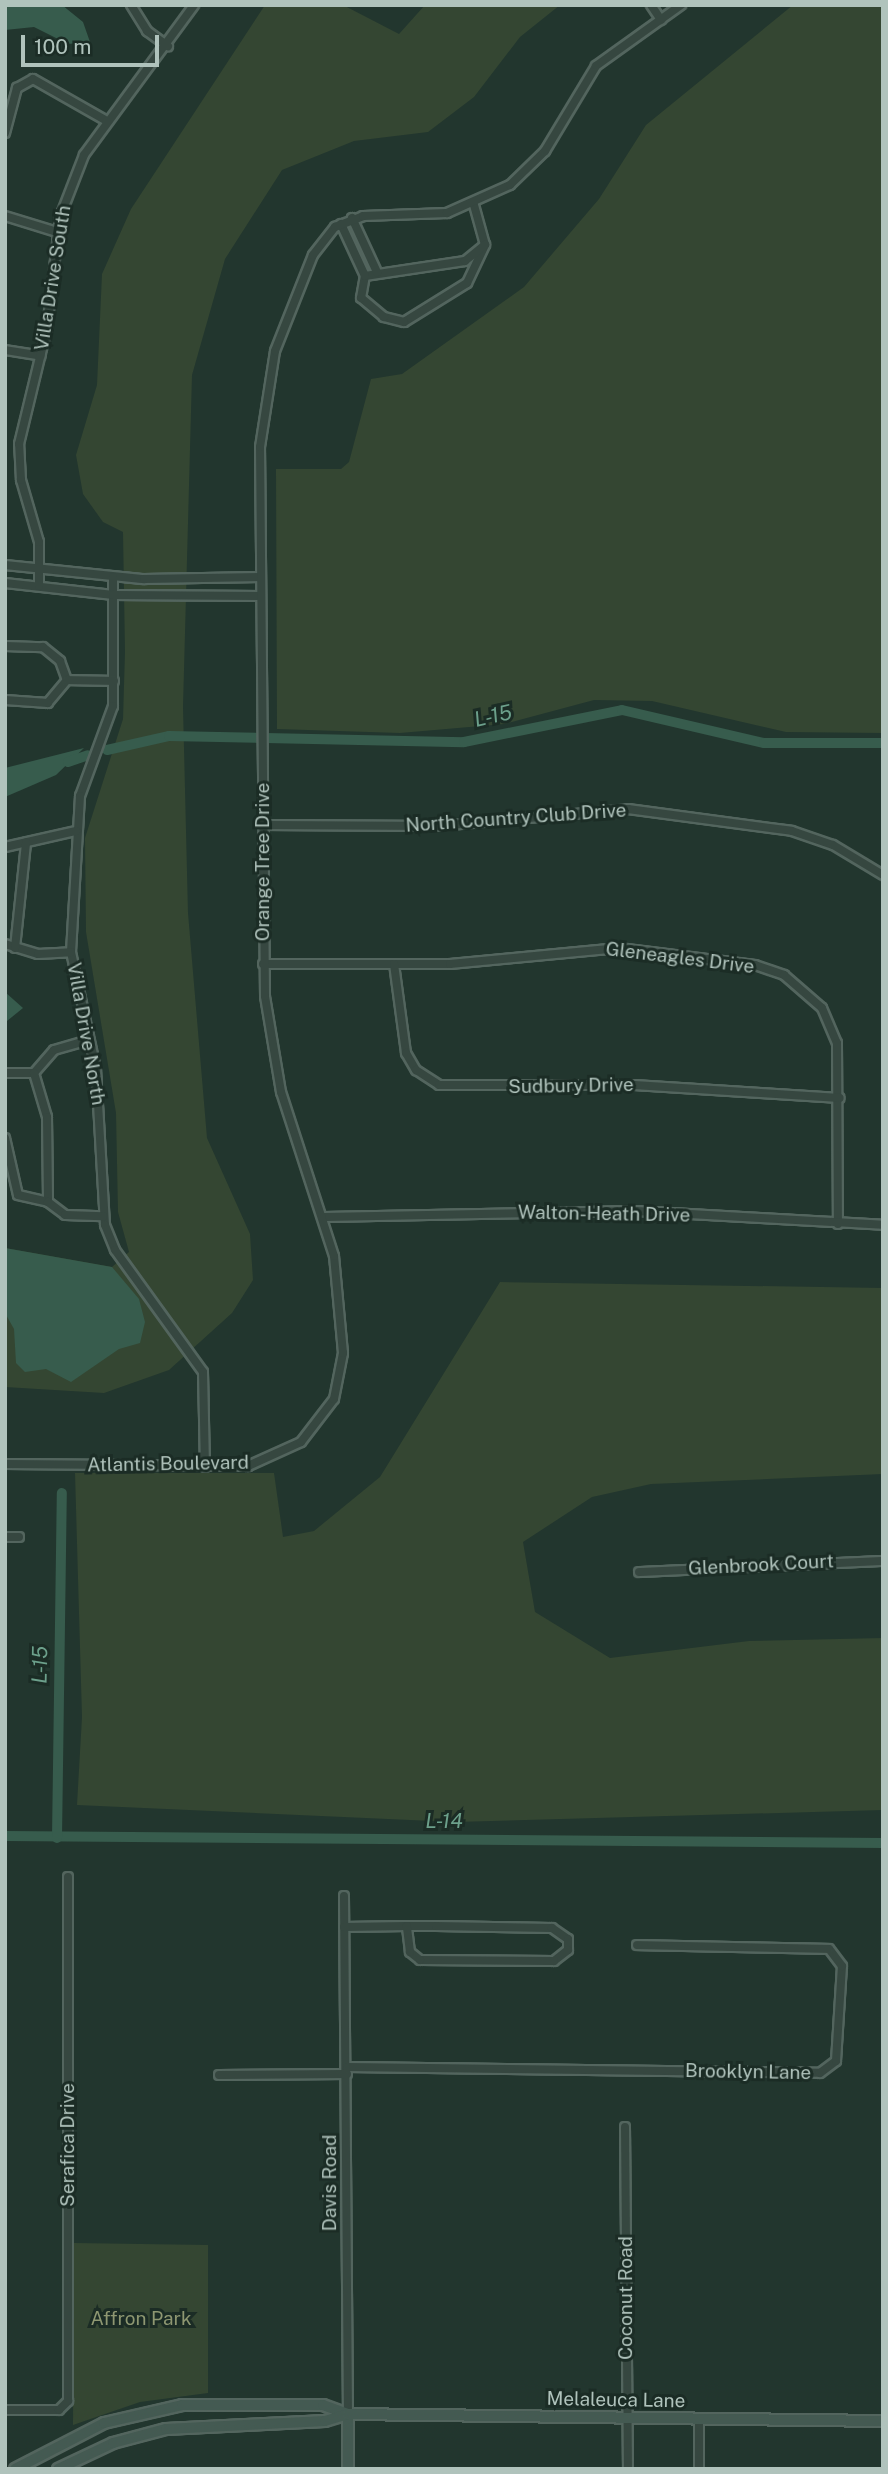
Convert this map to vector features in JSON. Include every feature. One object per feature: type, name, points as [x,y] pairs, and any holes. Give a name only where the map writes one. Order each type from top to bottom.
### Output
[{"type":"street","points":[[131,5],[147,31],[168,46]]},
{"type":"street","name":"Villa Drive South","points":[[38,586],[39,568],[19,444],[41,356],[57,232],[72,177],[107,121],[168,46],[194,5]]},
{"type":"street","points":[[651,5],[661,20]]},
{"type":"street","points":[[377,272],[352,218],[433,215],[474,205],[531,167],[585,77],[681,5]]},
{"type":"street","points":[[5,133],[17,88],[33,79],[107,121]]},
{"type":"street","points":[[341,224],[365,276],[361,298],[384,317],[404,322],[467,283],[485,245],[474,205]]},
{"type":"street","points":[[5,216],[57,232]]},
{"type":"street","name":"Orange Tree Drive","points":[[318,1426],[339,1384],[343,1353],[325,1217],[281,1092],[263,964],[262,417],[275,351],[297,287],[321,243],[341,224],[352,218]]},
{"type":"street","points":[[365,276],[377,272],[465,261],[485,245]]},
{"type":"street","points":[[5,350],[41,356]]},
{"type":"street","points":[[5,565],[113,577],[261,577]]},
{"type":"street","name":"Villa Drive North","points":[[113,577],[114,681],[111,719],[83,781],[76,831],[71,952],[100,1111],[103,1216],[115,1250],[203,1372],[205,1467]]},
{"type":"street","points":[[5,583],[113,596],[261,596]]},
{"type":"street","points":[[5,646],[43,646],[60,661],[66,680],[63,693],[48,704],[5,701]]},
{"type":"street","points":[[66,680],[114,681]]},
{"type":"street","name":"North Country Club Drive","points":[[262,825],[439,826],[628,809],[792,831],[848,852],[883,875]]},
{"type":"street","points":[[5,847],[76,831]]},
{"type":"street","points":[[15,948],[26,843]]},
{"type":"street","points":[[5,944],[15,948],[71,952]]},
{"type":"street","name":"Gleneagles Drive","points":[[263,964],[394,964],[619,948],[770,969],[802,988],[829,1021],[840,1058],[838,1224]]},
{"type":"street","name":"Sudbury Drive","points":[[394,964],[406,1053],[421,1075],[439,1085],[647,1085],[840,1098]]},
{"type":"street","points":[[5,1073],[34,1073],[54,1050],[89,1040]]},
{"type":"street","points":[[34,1073],[47,1117],[48,1202]]},
{"type":"street","points":[[5,1138],[18,1195],[48,1202],[65,1215],[103,1216]]},
{"type":"street","name":"Walton-Heath Drive","points":[[325,1217],[636,1211],[883,1225]]},
{"type":"street","name":"Atlantis Boulevard","points":[[5,1464],[205,1467],[264,1462],[318,1426]]},
{"type":"street","points":[[5,1537],[19,1537]]},
{"type":"street","name":"Glenbrook Court","points":[[639,1572],[883,1561]]},
{"type":"street","name":"Serafica Drive","points":[[5,2410],[59,2410],[68,2401],[68,1877]]},
{"type":"street","name":"Davis Road","points":[[344,1896],[348,2469]]},
{"type":"street","points":[[344,1927],[407,1926],[552,1927],[568,1939],[568,1950],[554,1961],[420,1960],[410,1952],[407,1926]]},
{"type":"street","name":"Brooklyn Lane","points":[[347,2071],[820,2073],[836,2061],[842,1966],[829,1949],[637,1945]]},
{"type":"street","points":[[219,2075],[347,2071]]},
{"type":"street","name":"Coconut Road","points":[[625,2127],[628,2469]]},
{"type":"street","name":"Melaleuca Lane","points":[[15,2469],[61,2441],[117,2419],[182,2405],[323,2405],[348,2414]]},
{"type":"street","name":"Melaleuca Lane","points":[[63,2466],[166,2430],[325,2421],[348,2414],[883,2421]]},
{"type":"street","points":[[699,2419],[699,2469]]},
{"type":"green space","points":[[265,5],[343,5],[399,34],[425,5],[560,5],[520,37],[474,97],[428,132],[354,141],[282,170],[225,259],[192,375],[183,707],[188,913],[207,1138],[250,1234],[253,1280],[232,1313],[169,1370],[104,1393],[5,1387],[5,1248],[112,1267],[129,1252],[118,1212],[116,1113],[86,932],[85,838],[123,719],[125,652],[123,532],[103,522],[83,494],[76,455],[97,385],[102,274],[131,209]]},
{"type":"green space","points":[[793,5],[883,5],[883,733],[786,732],[652,701],[594,700],[504,724],[400,733],[277,729],[276,469],[341,469],[349,462],[371,379],[402,374],[524,287],[599,199],[646,125]]},
{"type":"green space","points":[[500,1282],[883,1288],[883,1474],[651,1484],[592,1497],[523,1542],[535,1612],[610,1658],[749,1641],[883,1638],[883,1810],[455,1822],[77,1805],[82,1717],[75,1473],[274,1473],[283,1537],[314,1531],[380,1477]]},
{"type":"green space","name":"Affron Park","points":[[74,2243],[208,2245],[208,2393],[140,2402],[73,2425]]},
{"type":"shaded area","points":[[5,5],[62,5],[83,22],[90,42],[68,44],[34,27],[5,30]]},
{"type":"shaded area","points":[[84,748],[56,775],[5,797],[5,768]]},
{"type":"shaded area","points":[[5,992],[23,1008],[7,1021],[5,1021]]},
{"type":"shaded area","points":[[5,1248],[112,1267],[139,1299],[145,1322],[140,1343],[119,1349],[71,1382],[46,1369],[25,1372],[16,1363],[14,1329],[5,1313]]},
{"type":"waterway","name":"L-15","points":[[107,750],[169,736],[464,742],[622,710],[764,743],[883,743]]},
{"type":"waterway","name":"L-15","points":[[68,762],[88,755]]},
{"type":"waterway","name":"L-15","points":[[57,1838],[62,1493]]},
{"type":"waterway","name":"L-14","points":[[5,1836],[883,1843]]}]
